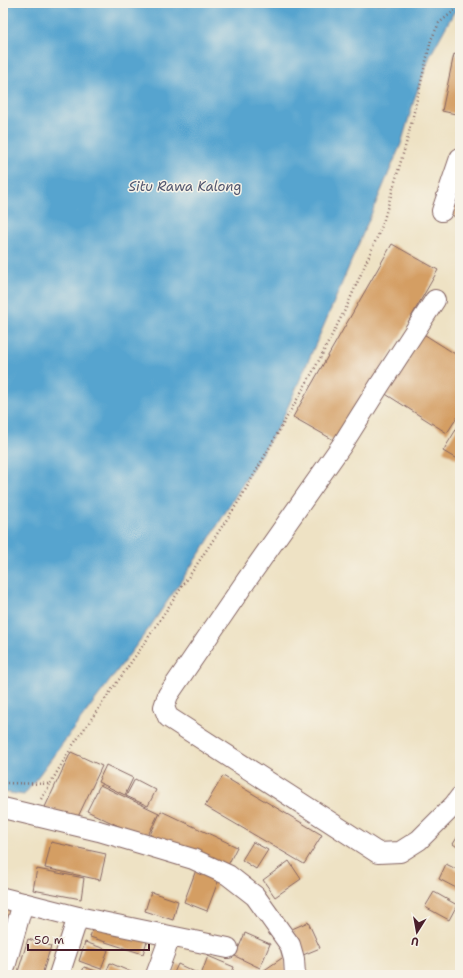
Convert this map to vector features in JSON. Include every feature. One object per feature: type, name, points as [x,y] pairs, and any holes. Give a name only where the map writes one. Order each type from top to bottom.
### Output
[{"type":"street","points":[[442,211],[460,158]]},
{"type":"street","points":[[435,300],[342,445],[168,695],[164,707],[168,717],[378,853],[400,852],[419,840],[460,797]]},
{"type":"street","points":[[3,808],[84,827],[154,847],[193,859],[228,875],[256,896],[290,945],[294,959],[295,975]]},
{"type":"street","points":[[3,898],[78,917],[228,948]]},
{"type":"street","points":[[3,974],[23,902]]},
{"type":"street","points":[[59,975],[78,917]]},
{"type":"street","points":[[156,975],[170,937]]},
{"type":"path","points":[[3,783],[50,784],[73,745],[146,642],[239,501],[315,368],[347,306],[382,226],[408,137],[431,40],[439,23],[460,6]]},
{"type":"water","name":"Situ Rawa Kalong","points":[[3,3],[460,3],[460,9],[454,12],[430,56],[415,97],[401,144],[282,420],[206,544],[150,627],[24,795],[3,792]]},
{"type":"building","points":[[454,54],[460,56],[460,115],[442,111]]},
{"type":"building","points":[[460,179],[460,220],[447,212]]},
{"type":"building","points":[[392,244],[438,270],[339,443],[293,417]]},
{"type":"building","points":[[422,333],[460,357],[460,413],[447,433],[384,393]]},
{"type":"building","points":[[460,423],[460,461],[443,451]]},
{"type":"building","points":[[71,752],[102,766],[76,821],[45,807]]},
{"type":"building","points":[[106,765],[133,778],[125,795],[98,782]]},
{"type":"building","points":[[223,776],[322,835],[304,864],[205,806]]},
{"type":"building","points":[[135,779],[156,790],[148,806],[126,796]]},
{"type":"building","points":[[100,785],[159,813],[146,839],[87,811]]},
{"type":"building","points":[[161,811],[237,847],[225,871],[150,835]]},
{"type":"building","points":[[460,833],[460,849],[453,844]]},
{"type":"building","points":[[51,842],[106,854],[100,880],[45,868]]},
{"type":"building","points":[[253,842],[268,850],[256,869],[242,860]]},
{"type":"building","points":[[289,861],[301,879],[275,897],[263,880]]},
{"type":"building","points":[[446,864],[460,871],[460,890],[439,879]]},
{"type":"building","points":[[37,869],[84,878],[81,899],[33,890]]},
{"type":"building","points":[[196,870],[219,879],[207,911],[184,902]]},
{"type":"building","points":[[151,892],[178,901],[173,920],[145,911]]},
{"type":"building","points":[[434,892],[457,905],[449,920],[425,907]]},
{"type":"building","points":[[3,904],[12,906],[8,922],[3,920]]},
{"type":"building","points":[[95,921],[148,938],[143,954],[90,937]]},
{"type":"building","points":[[308,922],[320,948],[303,955],[292,929]]},
{"type":"building","points":[[245,933],[270,944],[260,968],[235,956]]},
{"type":"building","points":[[28,939],[51,946],[42,975],[17,975]]},
{"type":"building","points":[[85,942],[108,950],[101,969],[79,961]]},
{"type":"building","points":[[208,956],[234,967],[231,975],[201,975]]},
{"type":"building","points":[[285,956],[286,975],[261,975],[260,973]]},
{"type":"building","points":[[110,963],[138,975],[105,975]]},
{"type":"building","points":[[178,964],[201,975],[173,975]]},
{"type":"building","points":[[84,967],[102,973],[101,975],[81,975]]}]
